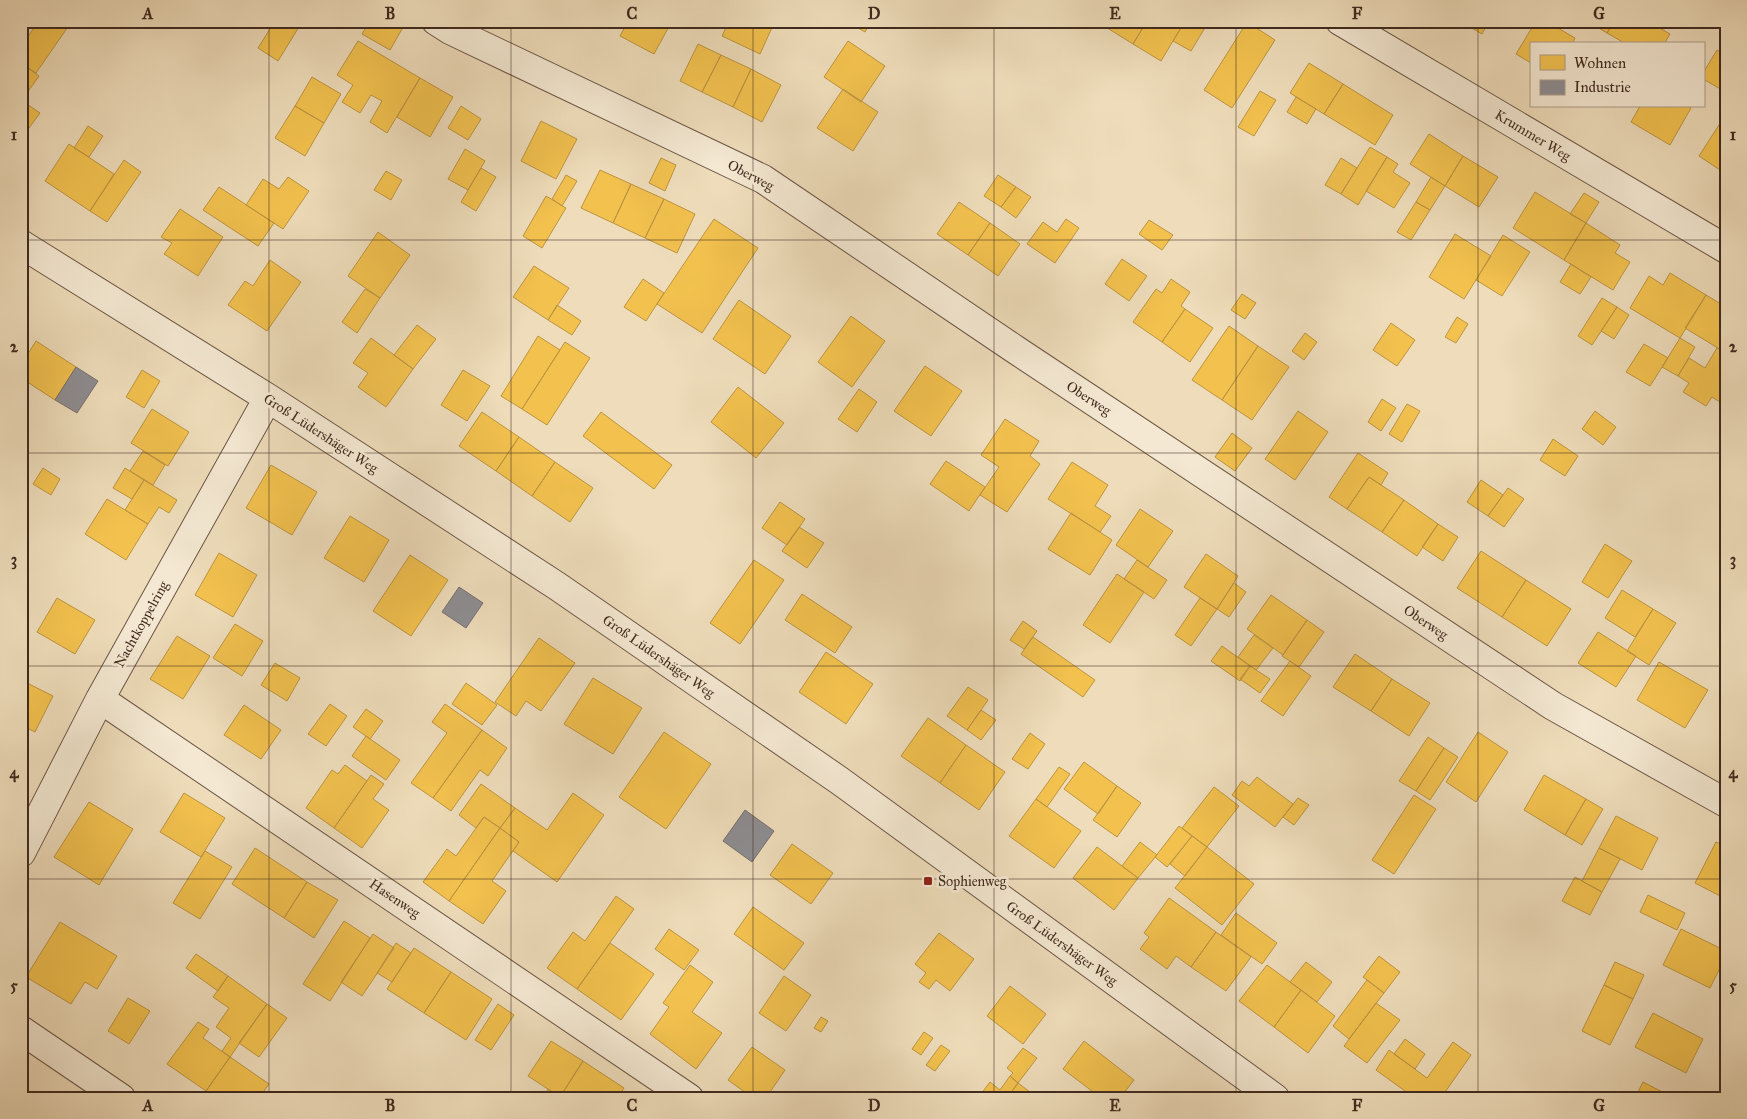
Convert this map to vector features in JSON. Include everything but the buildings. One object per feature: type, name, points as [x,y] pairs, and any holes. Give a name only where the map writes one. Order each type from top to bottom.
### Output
[{"type":"street","name":"Oberweg","points":[[436,21],[450,30],[763,179],[1008,345],[1553,706],[1726,803]]},
{"type":"street","name":"Krummer Weg","points":[[1340,21],[1726,249]]},
{"type":"street","name":"Groß Lüdershäger Weg","points":[[21,244],[268,398],[557,586],[824,770],[1275,1098]]},
{"type":"street","name":"Nachtkoppelring","points":[[21,853],[100,698],[268,398]]},
{"type":"street","name":"Hasenweg","points":[[100,698],[689,1098]]},
{"type":"street","points":[[21,1030],[121,1098]]},
{"type":"place","name":"Sophienweg","points":[[928,881]]}]
